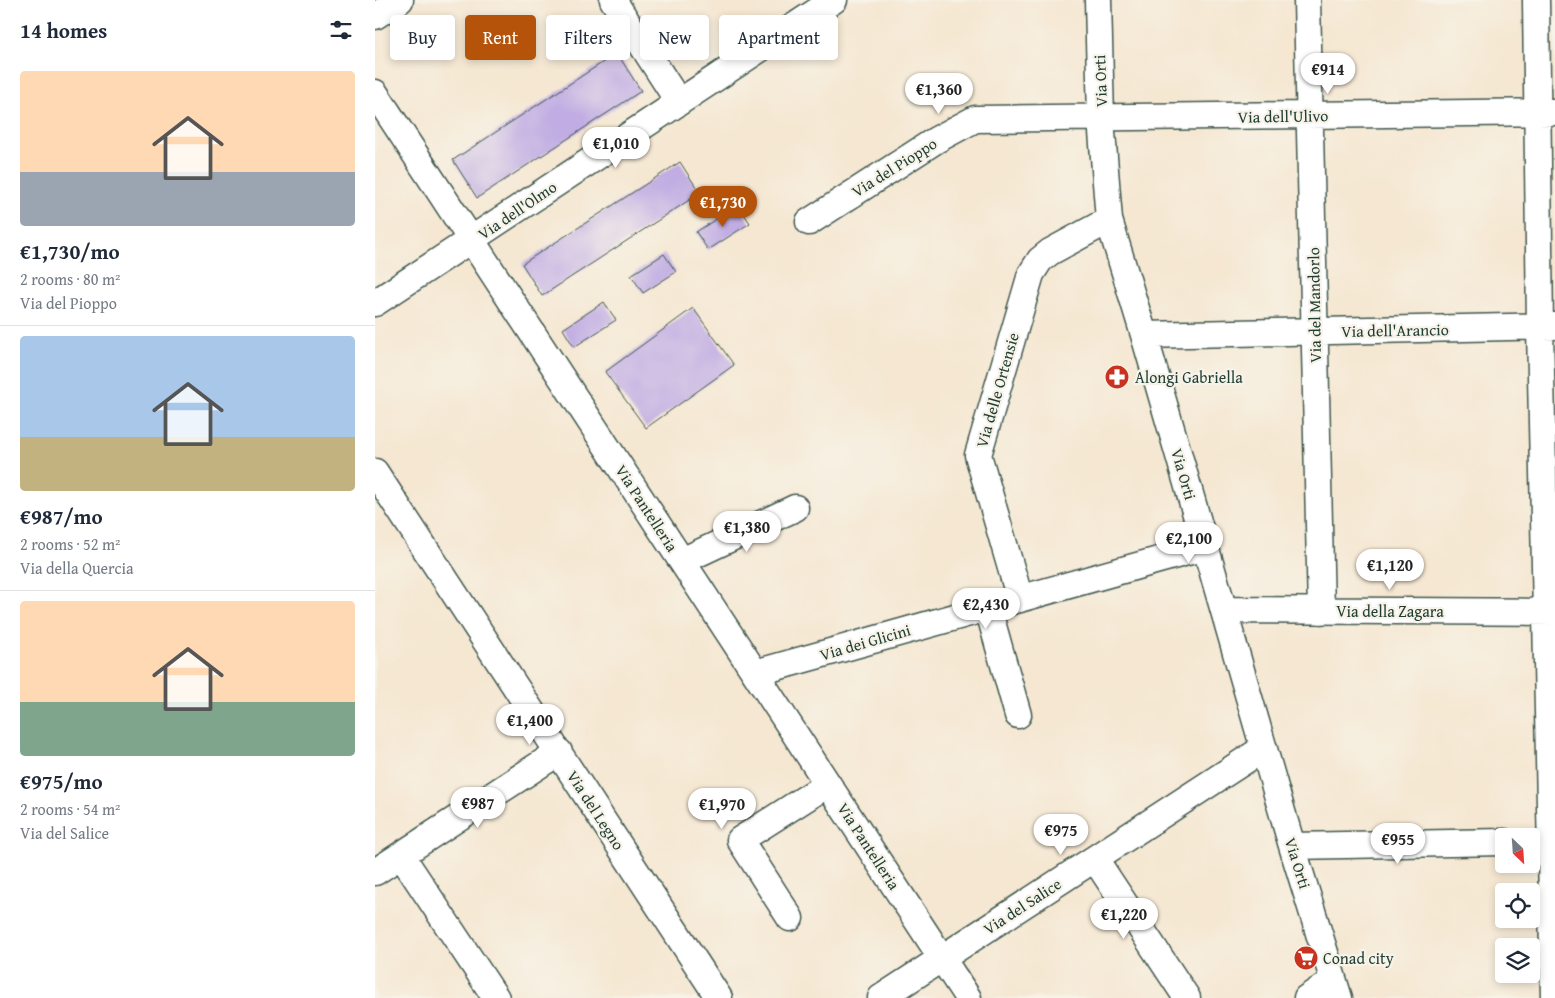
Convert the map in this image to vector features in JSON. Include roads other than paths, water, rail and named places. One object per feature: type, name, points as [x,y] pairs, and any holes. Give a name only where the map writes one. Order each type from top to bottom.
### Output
[{"type":"street","points":[[375,16],[400,0]]},
{"type":"street","points":[[613,0],[679,101]]},
{"type":"street","name":"Via dell'Olmo","points":[[375,303],[472,241],[679,101],[834,0]]},
{"type":"street","name":"Via Orti","points":[[1098,0],[1101,119],[1109,220],[1225,610],[1292,846],[1336,989]]},
{"type":"street","name":"Via del Mandorlo","points":[[1307,0],[1321,611]]},
{"type":"street","points":[[1536,0],[1546,112],[1551,612],[1546,841],[1554,998]]},
{"type":"street","name":"Via Pantelleria","points":[[375,93],[968,998]]},
{"type":"street","name":"Via dell'Ulivo","points":[[1101,119],[1546,112]]},
{"type":"street","name":"Via del Pioppo","points":[[809,222],[936,140],[975,119],[1101,119]]},
{"type":"street","name":"Via delle Ortensie","points":[[1020,599],[978,454],[1031,274],[1040,260],[1051,252],[1109,220]]},
{"type":"street","name":"Via dell'Arancio","points":[[1144,335],[1548,327]]},
{"type":"street","name":"Via del Legno","points":[[375,472],[719,998]]},
{"type":"street","points":[[682,561],[795,508]]},
{"type":"street","name":"Via dei Glicini","points":[[755,673],[1205,547]]},
{"type":"street","points":[[988,608],[1018,715]]},
{"type":"street","name":"Via della Zagara","points":[[1225,610],[1551,612]]},
{"type":"street","name":"Via del Salice","points":[[881,998],[1264,748]]},
{"type":"street","points":[[375,872],[559,752]]},
{"type":"street","points":[[790,918],[740,840],[828,784]]},
{"type":"street","points":[[1292,846],[1495,842]]},
{"type":"street","points":[[401,855],[496,998]]},
{"type":"street","points":[[1095,859],[1187,998]]},
{"type":"street","points":[[1307,998],[1336,989]]},
{"type":"place","name":"Alongi Gabriella","points":[[1117,377]]},
{"type":"place","name":"Conad city","points":[[1306,958]]}]
